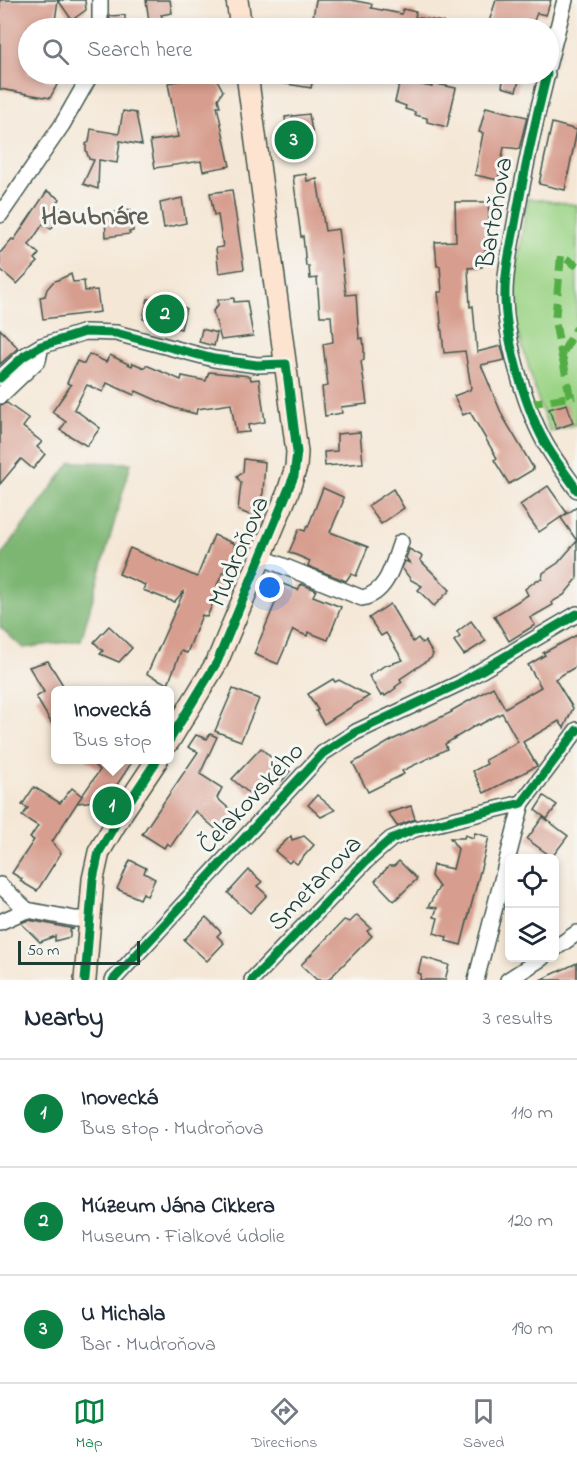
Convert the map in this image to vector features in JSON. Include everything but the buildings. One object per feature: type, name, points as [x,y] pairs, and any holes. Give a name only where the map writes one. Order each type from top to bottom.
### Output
[{"type":"street","points":[[100,0],[100,18]]},
{"type":"street","points":[[237,0],[240,18]]},
{"type":"street","points":[[559,25],[565,0]]},
{"type":"street","points":[[0,215],[62,125],[85,84]]},
{"type":"street","name":"Mudroňova","points":[[174,733],[217,663],[296,467],[297,452],[248,84]]},
{"type":"street","name":"Bartoňova","points":[[545,84],[520,194],[505,280],[505,298],[508,326],[520,380],[533,417],[544,442],[577,490]]},
{"type":"street","points":[[0,378],[24,356],[40,346],[86,332],[116,333],[214,360],[257,365],[286,364]]},
{"type":"street","points":[[0,396],[38,360],[40,346]]},
{"type":"street","points":[[261,557],[362,598],[372,595],[384,584],[401,542]]},
{"type":"street","name":"Čelakovského","points":[[113,980],[323,753],[356,732],[460,683],[577,614]]},
{"type":"street","points":[[476,980],[522,803],[577,730]]},
{"type":"street","points":[[85,980],[93,879],[99,852],[154,764]]},
{"type":"street","name":"Smetanova","points":[[252,980],[366,861],[391,839],[424,826],[522,803]]},
{"type":"street","points":[[0,885],[27,910],[75,919],[91,919]]},
{"type":"street","points":[[0,922],[27,910]]},
{"type":"street","points":[[559,946],[577,933]]},
{"type":"street","points":[[508,980],[535,962]]},
{"type":"green space","points":[[528,198],[577,205],[577,424],[550,432],[539,403],[514,317],[516,268]]},
{"type":"green space","points":[[71,462],[131,463],[81,640],[23,648],[0,627],[0,557]]},
{"type":"marked path","points":[[563,362],[555,321],[561,255],[577,266]]},
{"type":"marked path","points":[[570,397],[562,354],[577,328]]},
{"type":"marked path","points":[[528,404],[575,396]]},
{"type":"cycle path","points":[[545,84],[508,260],[505,284],[506,309],[512,348],[529,408],[555,460],[577,490]]},
{"type":"cycle path","points":[[0,378],[24,356],[41,346],[85,332],[116,333],[214,359],[257,365],[286,364],[297,452],[294,476],[217,662],[174,733]]},
{"type":"cycle path","points":[[113,980],[323,753],[356,732],[460,683],[577,614]]},
{"type":"cycle path","points":[[252,980],[366,861],[391,839],[415,829],[522,803],[577,730]]},
{"type":"cycle path","points":[[85,980],[93,879],[99,852],[154,764]]},
{"type":"place","name":"U Michala","points":[[294,140]]},
{"type":"place","name":"Múzeum Jána Cikkera","points":[[165,314]]},
{"type":"place","name":"Inovecká","points":[[112,806]]},
{"type":"district","name":"Haubnáre","points":[[95,217]]}]
